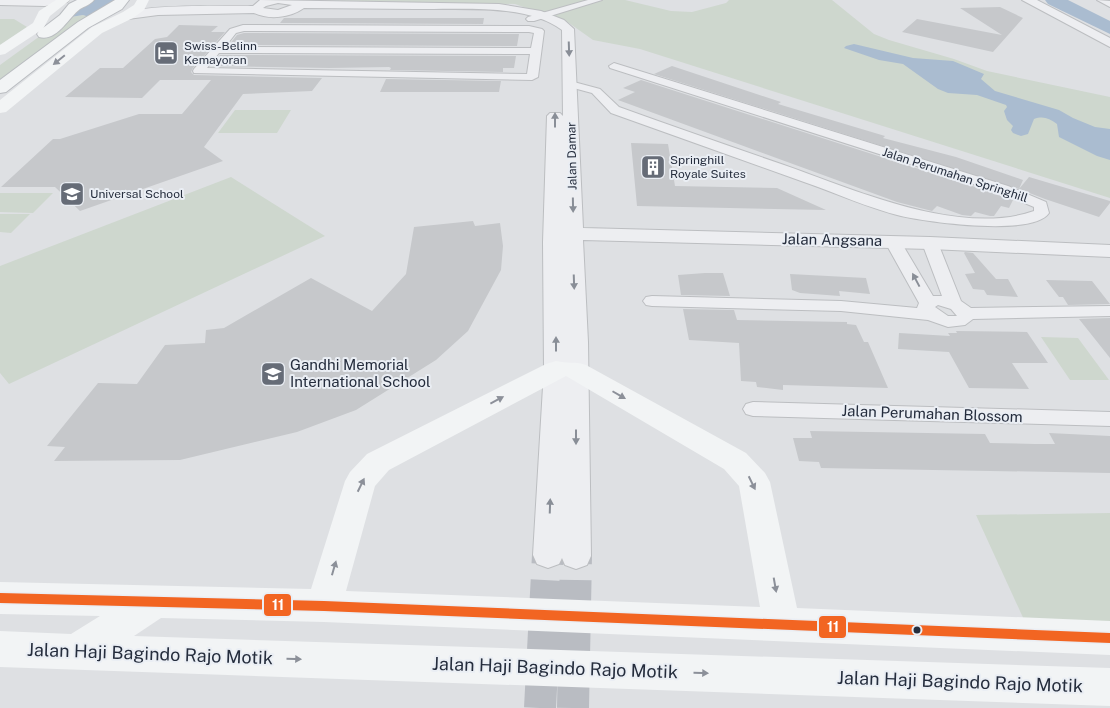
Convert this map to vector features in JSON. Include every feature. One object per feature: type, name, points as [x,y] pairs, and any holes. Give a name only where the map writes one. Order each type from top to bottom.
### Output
[{"type":"main road","points":[[0,51],[38,26],[44,14],[64,0]]},
{"type":"main road","points":[[0,65],[65,18],[74,7],[87,0]]},
{"type":"main road","points":[[0,88],[92,18],[117,6],[122,0]]},
{"type":"main road","points":[[0,108],[97,30],[128,14],[143,1]]},
{"type":"main road","points":[[65,18],[83,15],[91,16],[92,18]]},
{"type":"main road","points":[[17,95],[21,71]]},
{"type":"main road","points":[[324,606],[360,481],[378,462],[566,370],[735,460],[754,482],[782,625]]},
{"type":"main road","points":[[0,598],[324,606],[1110,638]]},
{"type":"main road","points":[[74,652],[156,602]]},
{"type":"main road","name":"Jalan Haji Bagindo Rajo Motik","points":[[0,649],[1110,687]]},
{"type":"street","points":[[0,2],[64,0]]},
{"type":"street","points":[[536,51],[198,71],[233,31],[278,0],[294,3],[496,11],[531,19],[553,29],[554,32]]},
{"type":"street","points":[[531,19],[598,0]]},
{"type":"street","points":[[1028,0],[1110,43]]},
{"type":"street","points":[[1101,0],[1110,4]]},
{"type":"street","points":[[143,1],[161,8]]},
{"type":"street","points":[[128,14],[161,8],[261,10],[283,13],[294,3]]},
{"type":"street","name":"Jalan Damar","points":[[294,3],[499,7],[530,11],[560,23],[568,30],[563,87],[566,370],[576,556]]},
{"type":"street","points":[[0,11],[44,14]]},
{"type":"street","points":[[216,50],[532,77],[539,31],[535,29],[388,28],[245,23]]},
{"type":"street","points":[[371,62],[388,28]]},
{"type":"street","name":"Jalan Perumahan Springhill","points":[[563,87],[596,91],[615,110],[903,212],[944,220],[983,221],[1033,218],[1042,213],[1041,205],[1004,189],[614,66]]},
{"type":"street","name":"Jalan Angsana","points":[[564,233],[930,243],[1110,251]]},
{"type":"street","points":[[893,242],[929,309],[938,319],[958,322],[964,319],[930,243]]},
{"type":"street","points":[[652,301],[929,309]]},
{"type":"street","points":[[959,308],[1110,311]]},
{"type":"street","name":"Jalan Damar","points":[[548,555],[566,370]]},
{"type":"street","name":"Jalan Perumahan Blossom","points":[[753,409],[1110,419]]},
{"type":"shaded area","points":[[316,0],[625,0],[671,11],[692,12],[726,3],[729,0],[832,0],[874,34],[889,40],[987,71],[1110,97],[1110,198],[640,49],[593,40],[569,23],[515,4]]},
{"type":"shaded area","points":[[83,15],[92,18],[0,87],[0,65],[65,18]]},
{"type":"shaded area","points":[[0,19],[14,19],[27,27],[0,45]]},
{"type":"shaded area","points":[[235,110],[291,110],[277,133],[218,133]]},
{"type":"shaded area","points":[[231,177],[325,236],[9,384],[0,373],[0,266]]},
{"type":"shaded area","points":[[0,193],[53,193],[33,213],[0,212]]},
{"type":"shaded area","points":[[0,214],[30,214],[11,233],[0,232]]},
{"type":"shaded area","points":[[1041,337],[1078,338],[1109,380],[1070,380]]},
{"type":"shaded area","points":[[1110,513],[1110,638],[1031,635],[976,515]]},
{"type":"water","points":[[87,0],[122,0],[92,18],[83,15],[65,18]]},
{"type":"water","points":[[854,44],[913,58],[953,61],[984,74],[981,79],[995,91],[1059,110],[1095,127],[1110,129],[1110,160],[1097,156],[1059,137],[1057,124],[1046,118],[1034,119],[1028,134],[1021,136],[1013,133],[1011,130],[1013,126],[1007,120],[1004,111],[1007,107],[1006,105],[977,95],[948,93],[938,89],[903,64],[879,60],[844,48]]},
{"type":"building","points":[[1000,7],[1023,18],[993,52],[902,32],[917,19],[1002,35],[960,8]]},
{"type":"building","points":[[284,18],[484,18],[483,24],[280,23]]},
{"type":"building","points":[[179,25],[218,26],[211,32],[225,32],[193,68],[191,72],[194,75],[322,78],[312,91],[243,94],[204,147],[223,161],[80,211],[55,187],[1,187],[53,139],[60,139],[139,114],[182,114],[211,80],[160,80],[142,98],[65,97],[100,68],[123,68],[155,39],[167,37]]},
{"type":"building","points":[[244,33],[519,34],[517,46],[229,45],[237,35]]},
{"type":"building","points":[[220,55],[516,56],[514,68],[503,68],[503,72],[390,70],[391,68],[389,67],[211,66]]},
{"type":"building","points":[[672,66],[781,102],[778,104],[885,136],[883,138],[956,157],[1023,180],[1019,189],[654,74]]},
{"type":"building","points":[[386,79],[501,81],[499,92],[380,92]]},
{"type":"building","points":[[641,80],[1013,200],[1009,208],[1001,206],[994,216],[975,212],[971,216],[962,215],[937,206],[932,211],[897,202],[618,100],[635,92],[623,88]]},
{"type":"building","name":"Springhill Royale Suites","points":[[631,143],[668,144],[675,186],[777,188],[826,210],[637,206]]},
{"type":"building","points":[[1029,177],[1110,201],[1110,203],[1099,217],[1019,189]]},
{"type":"building","points":[[473,221],[475,226],[500,223],[503,246],[501,270],[468,331],[436,360],[356,410],[297,432],[180,460],[54,461],[65,447],[47,446],[98,383],[137,384],[165,345],[205,343],[206,330],[224,328],[311,278],[372,311],[406,274],[414,227]]},
{"type":"building","points":[[965,252],[973,253],[996,279],[1008,279],[1018,297],[987,295],[984,290],[973,289],[965,274],[975,273]]},
{"type":"building","points":[[723,273],[730,296],[681,295],[678,275]]},
{"type":"building","points":[[790,274],[866,278],[870,294],[839,291],[840,296],[800,293],[792,290]]},
{"type":"building","points":[[1046,280],[1092,281],[1110,304],[1068,305],[1063,297],[1059,297]]},
{"type":"building","points":[[683,309],[734,310],[737,320],[847,322],[847,324],[856,325],[864,342],[868,342],[888,388],[783,385],[783,390],[757,387],[756,382],[741,381],[739,343],[689,340]]},
{"type":"building","points":[[1110,318],[1110,358],[1079,319]]},
{"type":"building","points":[[956,331],[1027,332],[1048,363],[1012,363],[1029,389],[969,388],[949,352],[898,349],[899,333],[950,336],[948,333],[957,333]]},
{"type":"building","points":[[810,431],[985,434],[990,443],[1035,444],[1055,444],[1049,433],[1110,436],[1110,473],[821,468],[819,462],[799,461],[793,438],[812,438]]},
{"type":"waterway","points":[[1054,0],[1110,28]]},
{"type":"tunnel","points":[[540,708],[548,555]]},
{"type":"tunnel","points":[[573,708],[576,556]]},
{"type":"transit line","name":"11","points":[[0,598],[324,606],[1110,638]]},
{"type":"place","name":"Swiss-Belinn Kemayoran","points":[[166,53]]},
{"type":"place","name":"Springhill Royale Suites","points":[[653,167]]},
{"type":"place","name":"Universal School","points":[[72,194]]},
{"type":"place","name":"Gandhi Memorial International School","points":[[273,374]]}]
